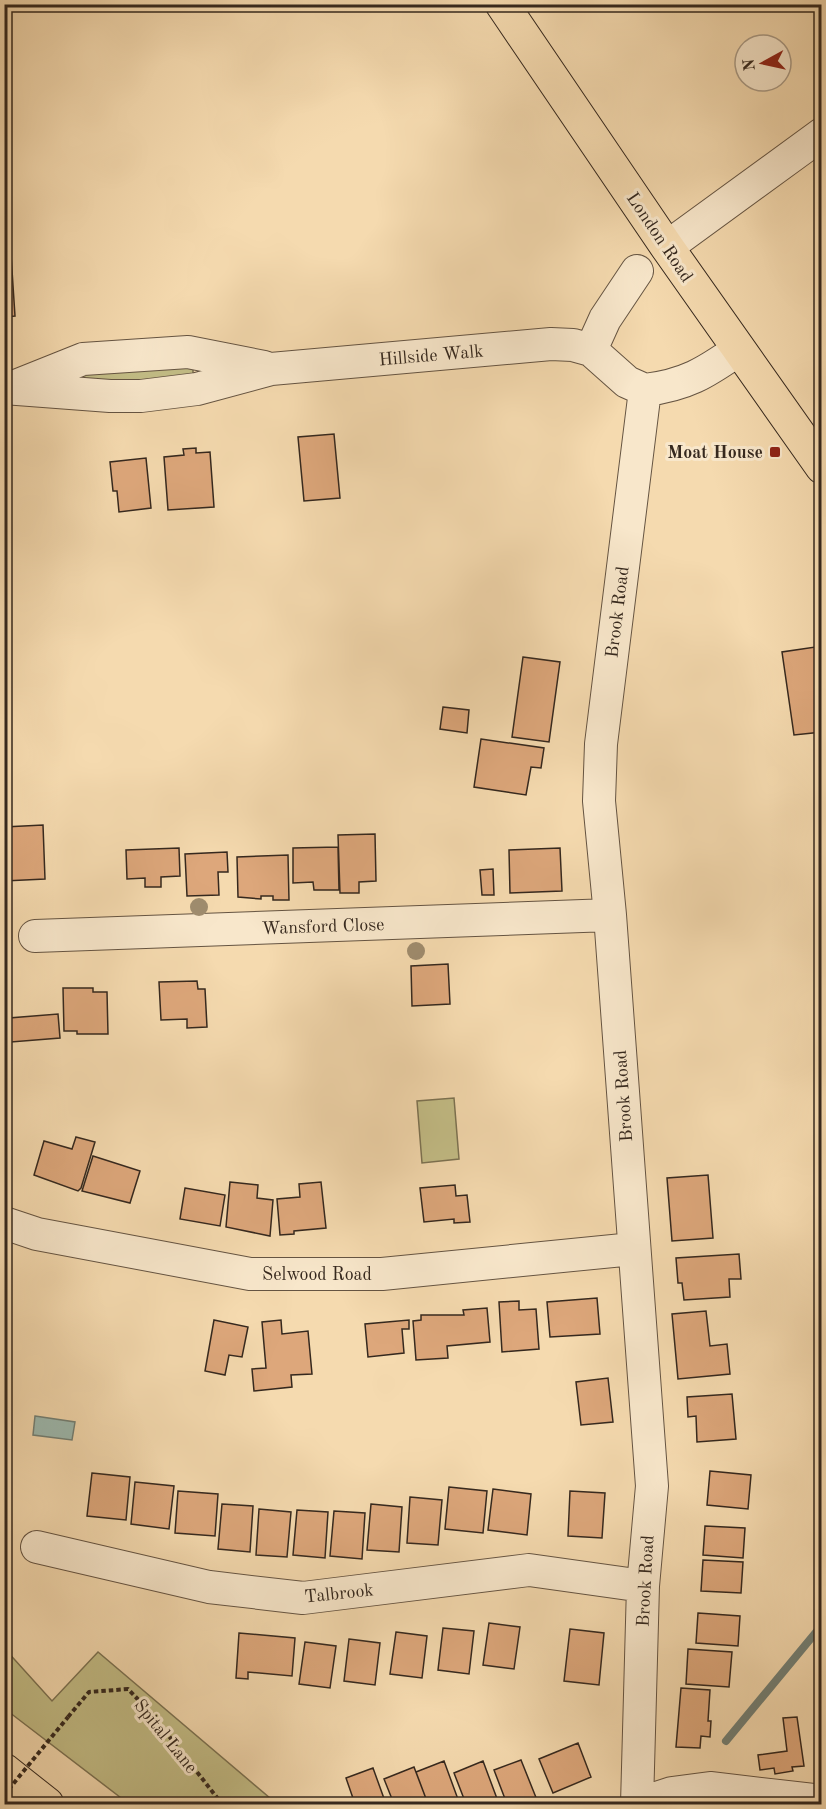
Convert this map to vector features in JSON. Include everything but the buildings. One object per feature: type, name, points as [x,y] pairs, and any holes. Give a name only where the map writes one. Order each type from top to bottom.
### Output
[{"type":"main road","name":"London Road","points":[[502,4],[667,248],[822,467]]},
{"type":"main road","points":[[4,1770],[47,1804]]},
{"type":"street","points":[[667,248],[822,134]]},
{"type":"street","points":[[637,271],[605,319],[591,350],[627,382],[645,390],[674,386],[708,370],[738,350]]},
{"type":"street","name":"Hillside Walk","points":[[9,387],[83,359],[188,352],[271,369],[551,344],[573,345],[591,350]]},
{"type":"street","name":"Brook Road","points":[[638,1804],[644,1586],[652,1485],[610,915],[599,801],[601,744],[645,390]]},
{"type":"street","name":"Wansford Close","points":[[35,936],[610,915]]},
{"type":"street","name":"Selwood Road","points":[[4,1223],[37,1234],[250,1274],[382,1274],[633,1249]]},
{"type":"street","name":"Talbrook","points":[[37,1547],[209,1587],[303,1599],[529,1570],[644,1586]]},
{"type":"street","points":[[638,1804],[672,1793],[710,1788],[822,1801]]},
{"type":"path","name":"Spital Lane","points":[[4,1796],[89,1692],[128,1689],[151,1713],[222,1804]]},
{"type":"shaded area","points":[[193,366],[193,376],[51,387],[85,367]]},
{"type":"shaded area","points":[[454,1098],[459,1159],[422,1163],[417,1101]]},
{"type":"shaded area","points":[[5,1649],[52,1701],[98,1652],[277,1804],[129,1804],[5,1709]]},
{"type":"water","points":[[35,1416],[75,1422],[72,1440],[33,1435]]},
{"type":"waterway","points":[[726,1741],[822,1625]]},
{"type":"place","name":"Moat House","points":[[775,452]]}]
